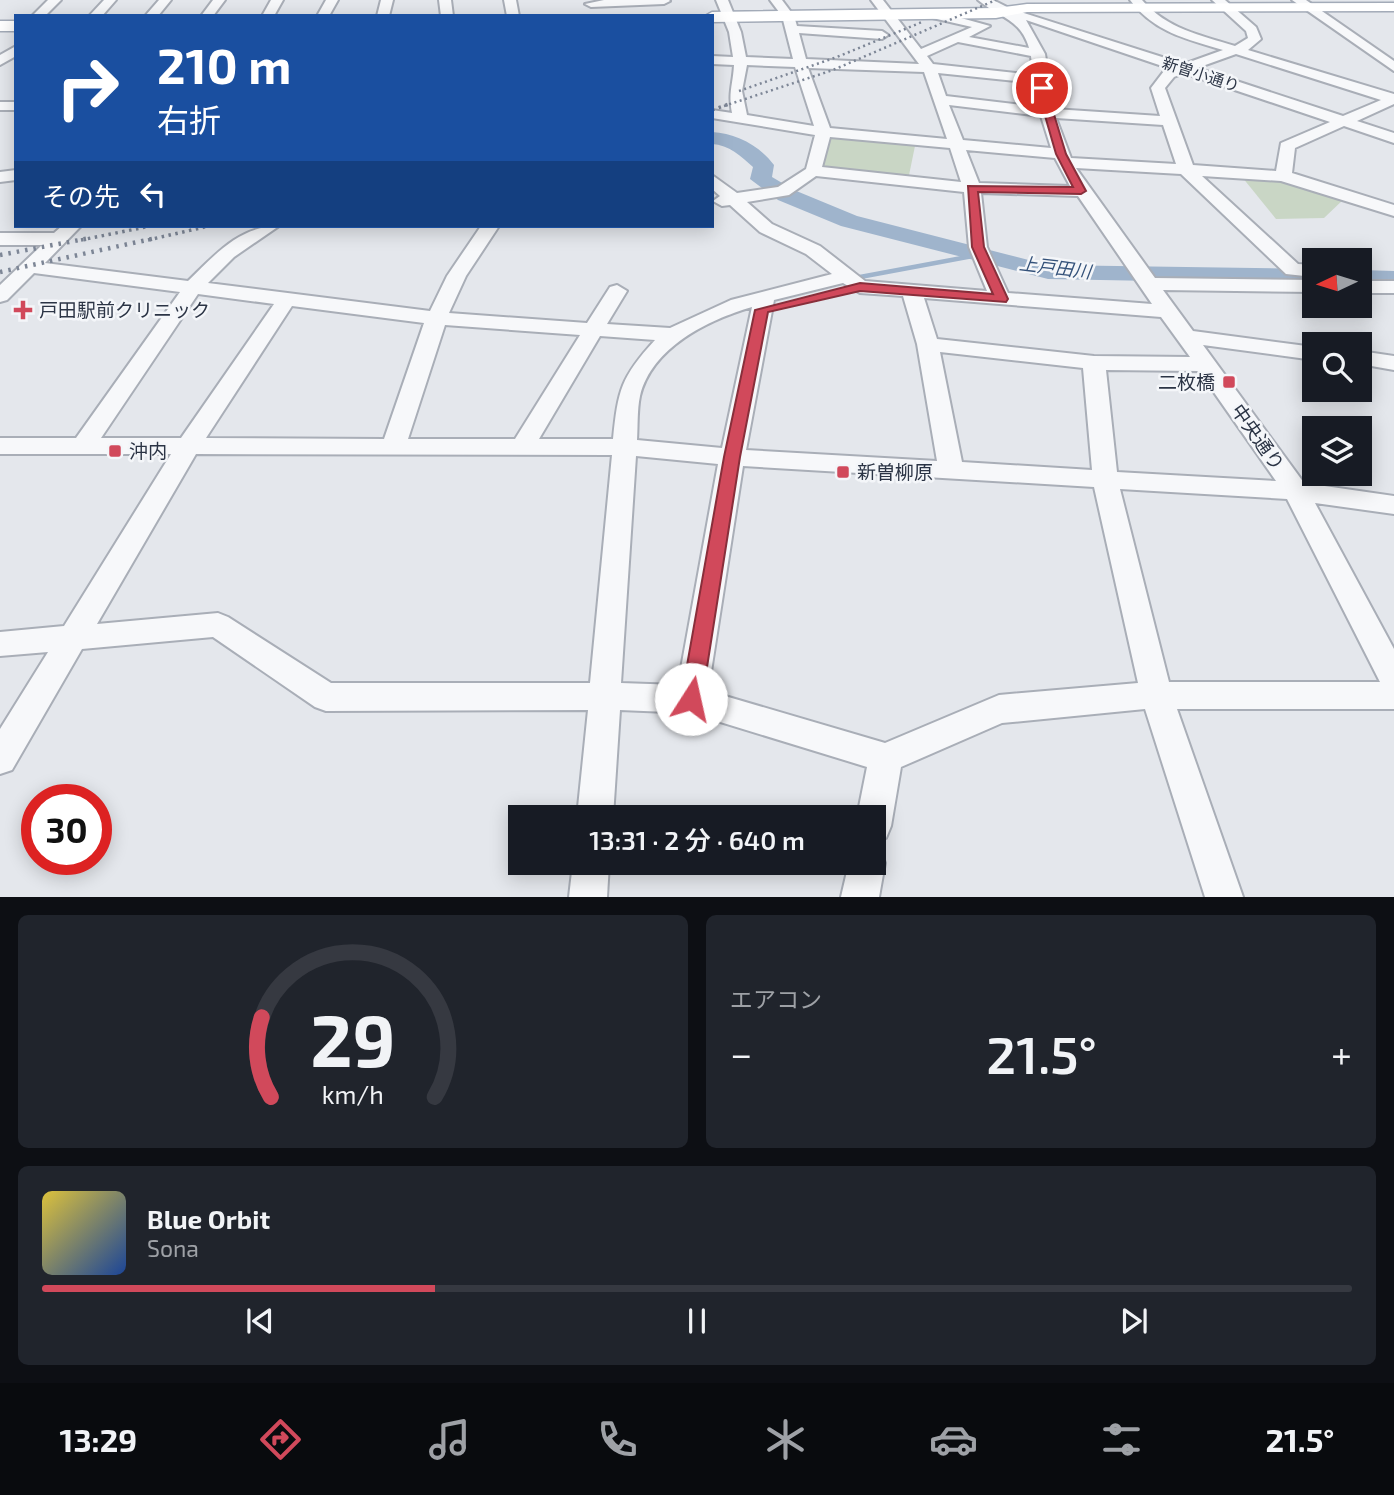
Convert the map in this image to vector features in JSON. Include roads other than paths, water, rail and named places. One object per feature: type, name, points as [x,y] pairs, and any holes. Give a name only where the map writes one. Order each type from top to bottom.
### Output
[{"type":"main road","points":[[714,17],[732,16],[790,22],[881,7],[935,14],[1011,5],[1027,8],[1139,4],[1394,7]]},
{"type":"street","points":[[40,14],[55,0]]},
{"type":"street","points":[[96,14],[110,0]]},
{"type":"street","points":[[153,14],[165,0]]},
{"type":"street","points":[[592,7],[664,0]]},
{"type":"street","points":[[722,0],[732,16],[743,78],[735,91],[741,121]]},
{"type":"street","points":[[776,0],[806,52],[824,132],[813,171]]},
{"type":"street","points":[[918,0],[935,14],[984,26],[959,38],[924,62]]},
{"type":"street","name":"中央通り","points":[[984,0],[1011,5],[1031,33],[1039,54],[1048,114],[1063,158],[1081,191],[1296,491],[1394,680]]},
{"type":"street","points":[[1139,4],[1150,18],[1170,30],[1394,99]]},
{"type":"street","points":[[1222,4],[1252,30],[1255,39],[1236,50],[1170,74],[1162,80],[1158,88],[1186,170],[1293,270],[1302,270]]},
{"type":"street","points":[[1303,4],[1394,67]]},
{"type":"street","name":"新曽小通り","points":[[1011,5],[1185,69],[1394,138]]},
{"type":"street","points":[[881,7],[924,62],[972,188],[972,209],[982,256],[1001,299]]},
{"type":"street","points":[[790,22],[850,33],[882,34]]},
{"type":"street","points":[[806,52],[850,33]]},
{"type":"street","points":[[959,38],[1039,54]]},
{"type":"street","points":[[959,38],[982,66],[981,105]]},
{"type":"street","points":[[0,61],[14,50]]},
{"type":"street","points":[[714,60],[738,61],[806,52],[982,66],[1041,80]]},
{"type":"street","points":[[938,99],[1048,114],[1169,121]]},
{"type":"street","points":[[1283,176],[1287,146],[1394,99]]},
{"type":"street","points":[[714,114],[741,121],[824,132],[1063,158],[1283,176],[1394,211]]},
{"type":"street","points":[[714,201],[777,192],[813,171],[972,188],[1081,191]]},
{"type":"street","points":[[714,182],[766,228],[813,250],[854,282]]},
{"type":"street","points":[[84,445],[194,286],[227,253],[268,228]]},
{"type":"street","points":[[394,445],[434,318],[470,250],[488,228]]},
{"type":"street","points":[[0,239],[66,232]]},
{"type":"street","points":[[0,296],[66,232]]},
{"type":"street","points":[[30,267],[434,318],[673,335]]},
{"type":"street","points":[[1372,271],[1394,272]]},
{"type":"street","points":[[1143,277],[1302,285]]},
{"type":"street","points":[[596,805],[629,395],[648,360],[673,335],[707,316],[854,282],[912,292],[1168,311]]},
{"type":"street","points":[[1372,287],[1394,287]]},
{"type":"street","points":[[524,444],[617,291]]},
{"type":"street","points":[[912,292],[928,345],[950,469]]},
{"type":"street","points":[[0,759],[189,445],[286,299]]},
{"type":"street","points":[[691,699],[732,457],[763,304]]},
{"type":"street","points":[[1186,336],[1302,350]]},
{"type":"street","points":[[928,345],[1094,363],[1207,364]]},
{"type":"street","points":[[1372,360],[1394,363]]},
{"type":"street","points":[[1094,363],[1105,478],[1156,695],[1224,897]]},
{"type":"street","points":[[0,446],[524,444],[624,447],[732,457],[1296,491],[1394,505]]},
{"type":"street","points":[[0,644],[218,625],[326,697],[606,696],[691,699],[886,758],[999,709],[1156,695],[1394,696]]},
{"type":"street","points":[[877,805],[886,758]]},
{"type":"street","points":[[589,897],[590,875]]},
{"type":"street","points":[[860,897],[864,875]]},
{"type":"waterway","name":"上戸田川","points":[[714,136],[723,138]]},
{"type":"waterway","name":"上戸田川","points":[[714,138],[740,146],[764,165],[761,179],[816,209],[884,232],[1048,272],[1302,277]]},
{"type":"waterway","points":[[860,277],[978,255]]},
{"type":"waterway","name":"上戸田川","points":[[1372,278],[1394,279]]},
{"type":"railway","points":[[724,106],[833,70],[996,0]]},
{"type":"railway","points":[[739,91],[837,57],[922,22]]},
{"type":"railway","points":[[714,109],[729,104]]},
{"type":"railway","points":[[81,240],[141,228]]},
{"type":"railway","points":[[148,240],[200,228]]},
{"type":"railway","points":[[0,255],[90,238]]},
{"type":"railway","points":[[0,272],[156,238]]},
{"type":"place","name":"戸田駅前クリニック","points":[[23,310]]},
{"type":"place","name":"二枚橋","points":[[1229,382]]},
{"type":"place","name":"沖内","points":[[115,451]]},
{"type":"place","name":"新曽柳原","points":[[843,472]]}]
